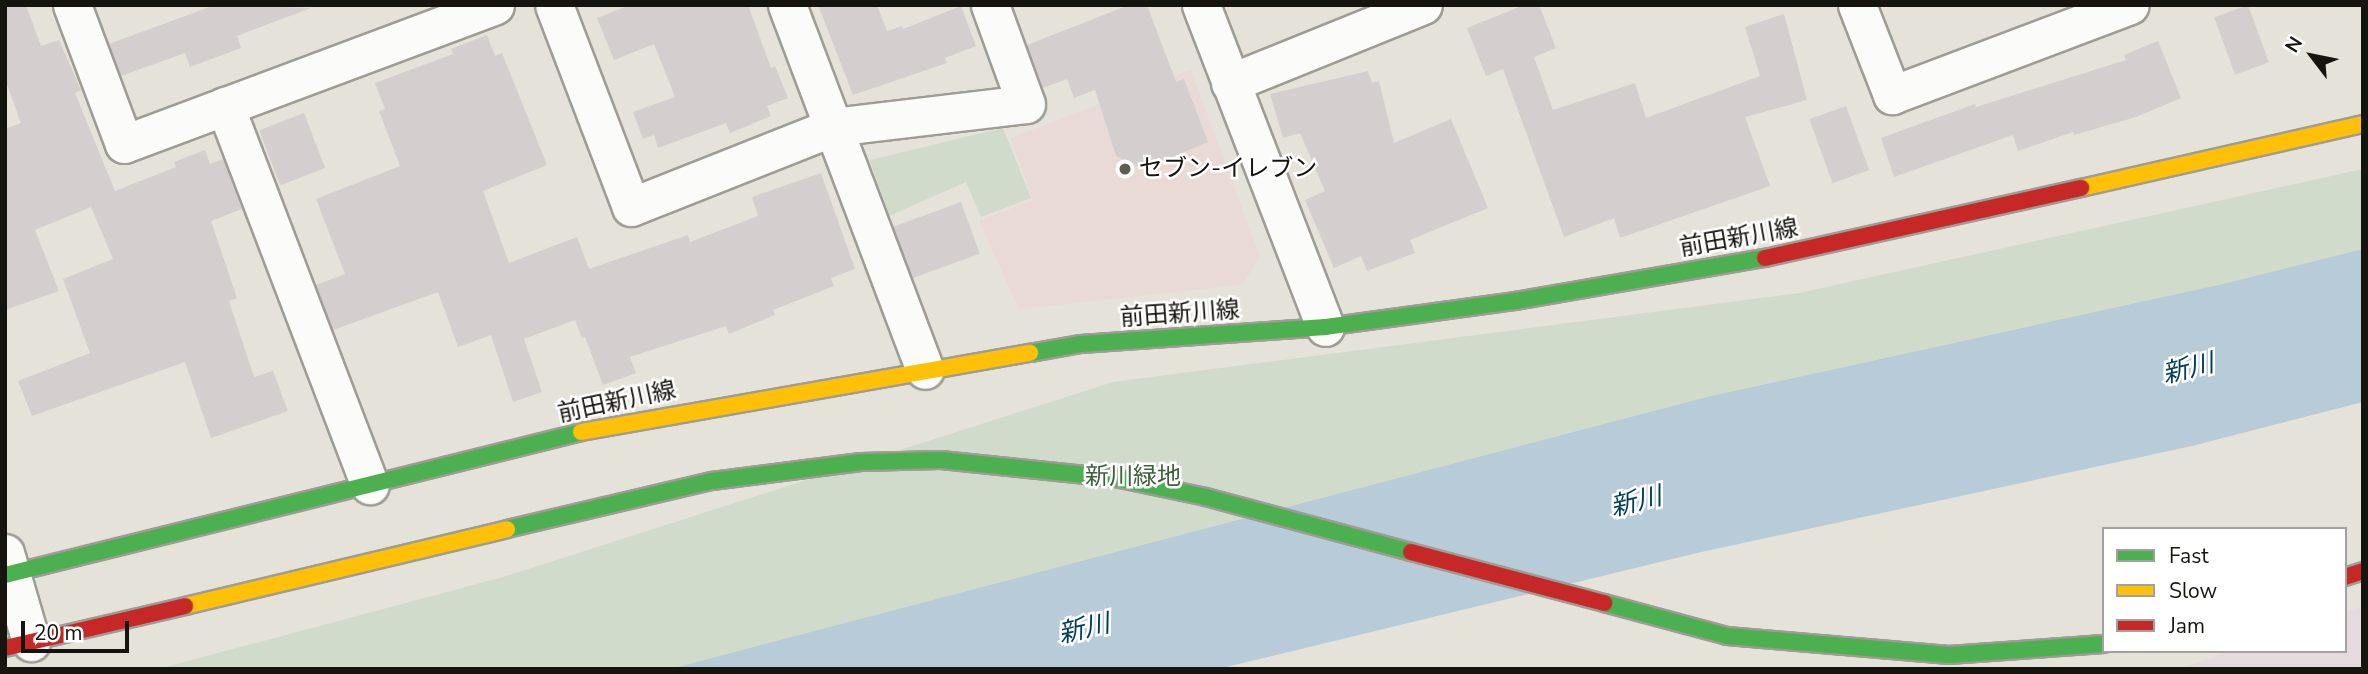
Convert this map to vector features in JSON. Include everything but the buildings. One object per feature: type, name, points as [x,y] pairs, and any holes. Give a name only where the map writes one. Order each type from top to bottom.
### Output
[{"type":"main road","name":"前田新川線","points":[[7,567],[370,485],[614,424],[1080,344],[1325,327],[1515,301],[1788,254],[2363,124]]},
{"type":"main road","points":[[18,645],[712,481],[861,462],[941,460],[1115,478],[1206,496],[1727,636],[1949,655],[2102,644]]},
{"type":"street","points":[[72,5],[124,144],[495,5]]},
{"type":"street","points":[[554,5],[631,207],[833,127],[1026,104],[990,5]]},
{"type":"street","points":[[787,5],[925,370]]},
{"type":"street","points":[[1201,5],[1325,327]]},
{"type":"street","points":[[1230,83],[1423,5]]},
{"type":"street","points":[[1857,5],[1892,95],[2130,5]]},
{"type":"street","points":[[225,106],[370,485]]},
{"type":"street","points":[[7,567],[18,645]]},
{"type":"shaded area","name":"セブン-イレブン","points":[[1191,70],[1260,257],[1242,285],[1019,309],[979,221],[1033,200],[1010,138]]},
{"type":"shaded area","points":[[2363,606],[2363,669],[2180,669],[2225,653],[2347,653],[2347,611]]},
{"type":"green space","points":[[1003,128],[1031,198],[981,217],[966,182],[889,216],[870,160]]},
{"type":"green space","name":"新川緑地","points":[[2363,169],[2363,304],[772,669],[158,669],[503,577],[1113,382],[1799,293]]},
{"type":"water","name":"新川","points":[[2363,249],[2363,402],[2192,446],[1697,553],[1218,669],[670,669],[1707,397],[2223,284]]},
{"type":"traffic: fast","points":[[1030,353],[1081,344],[1325,327],[1515,301],[1765,258]]},
{"type":"traffic: fast","points":[[5,575],[581,432]]},
{"type":"traffic: fast","points":[[507,529],[712,481],[861,462],[941,460],[1115,478],[1206,497],[1411,552]]},
{"type":"traffic: fast","points":[[1604,603],[1727,636],[1949,655],[2102,644]]},
{"type":"traffic: slow","points":[[2081,188],[2363,124]]},
{"type":"traffic: slow","points":[[581,432],[1030,353]]},
{"type":"traffic: slow","points":[[185,606],[507,529]]},
{"type":"traffic: jam","points":[[1765,258],[2081,188]]},
{"type":"traffic: jam","points":[[1411,552],[1604,603]]},
{"type":"traffic: jam","points":[[2347,576],[2363,571]]},
{"type":"traffic: jam","points":[[5,648],[185,606]]},
{"type":"place","name":"セブン-イレブン","points":[[1125,169]]}]
